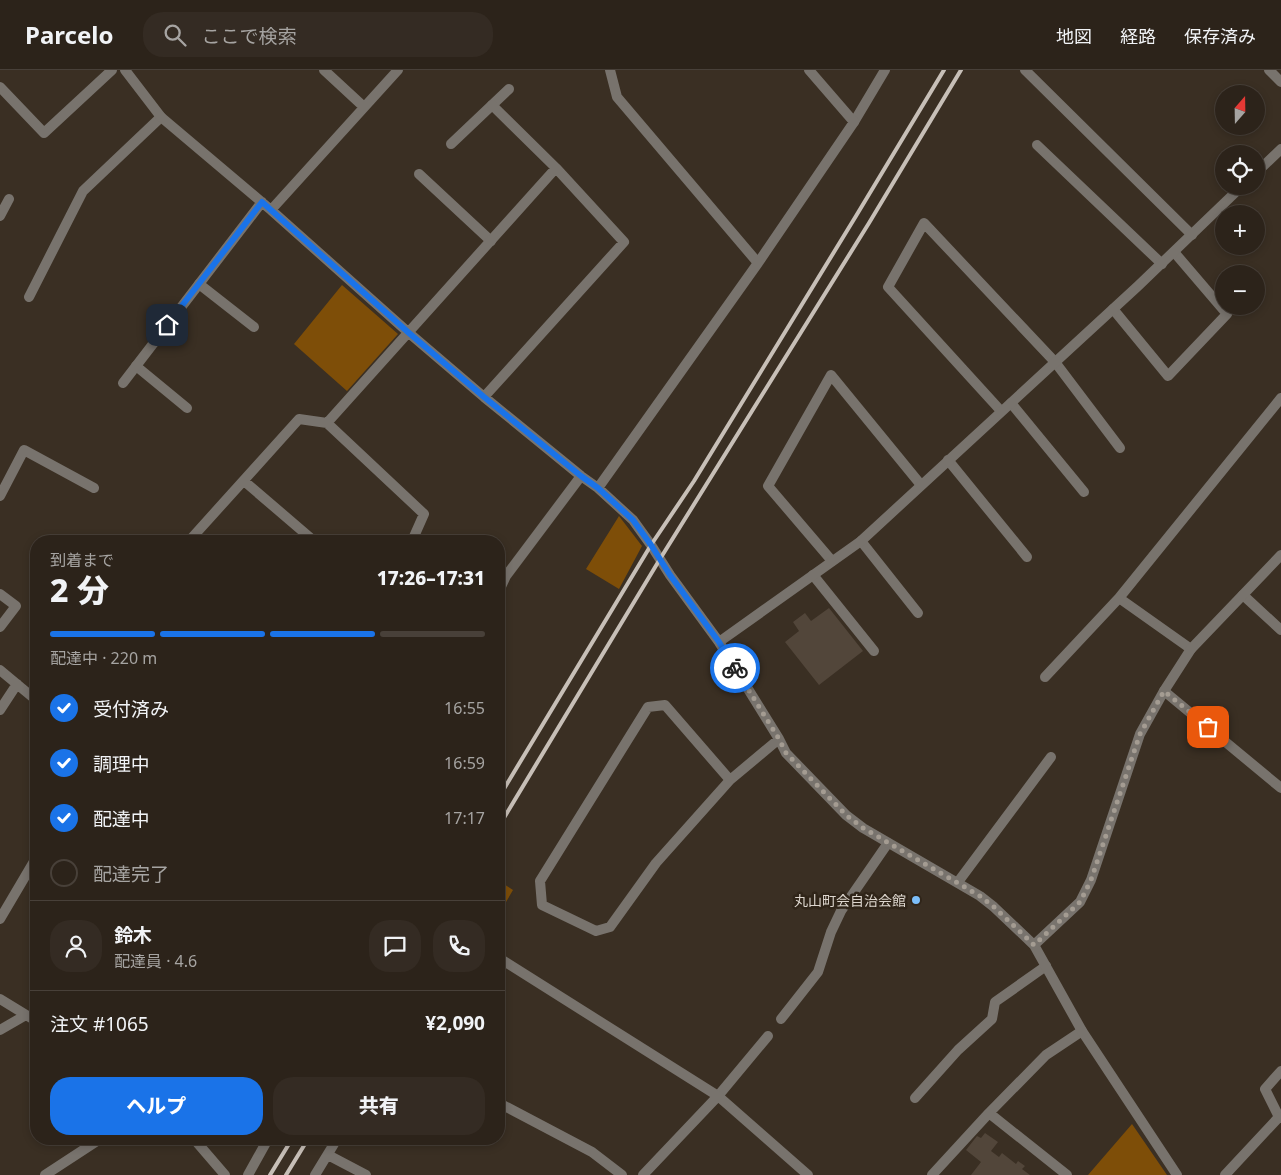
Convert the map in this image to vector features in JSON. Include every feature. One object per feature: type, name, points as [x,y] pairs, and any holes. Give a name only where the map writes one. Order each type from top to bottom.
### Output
[{"type":"street","points":[[0,87],[44,133],[112,70]]},
{"type":"street","points":[[125,70],[161,116],[262,202],[409,333],[484,397],[598,488],[633,520],[719,642],[786,753],[846,815],[863,828],[980,896],[1034,945],[1082,1031],[1177,1175]]},
{"type":"street","points":[[324,70],[364,107]]},
{"type":"street","points":[[271,210],[398,70]]},
{"type":"street","points":[[610,70],[617,97],[758,263]]},
{"type":"street","points":[[809,70],[854,122]]},
{"type":"street","points":[[598,488],[758,263],[854,122],[885,70]]},
{"type":"street","points":[[1026,70],[1192,235]]},
{"type":"street","points":[[1269,70],[1281,82]]},
{"type":"street","points":[[451,144],[509,89]]},
{"type":"street","points":[[484,397],[624,242],[556,168],[492,105]]},
{"type":"street","points":[[29,297],[83,191],[161,116]]},
{"type":"street","points":[[1037,145],[1162,264]]},
{"type":"street","points":[[1265,164],[1281,149]]},
{"type":"street","points":[[327,423],[556,168]]},
{"type":"street","points":[[419,174],[491,241]]},
{"type":"street","points":[[719,642],[861,541],[1162,264],[1233,195]]},
{"type":"street","points":[[0,216],[9,199]]},
{"type":"street","points":[[123,383],[262,202]]},
{"type":"street","points":[[1001,411],[888,287],[924,223],[1055,362],[1120,448]]},
{"type":"street","points":[[1113,309],[1168,376],[1227,314],[1174,252]]},
{"type":"street","points":[[199,284],[254,327]]},
{"type":"street","points":[[136,366],[186,408]]},
{"type":"street","points":[[832,561],[768,486],[831,375],[921,485]]},
{"type":"street","points":[[1045,677],[1119,598],[1281,398]]},
{"type":"street","points":[[1011,403],[1084,492]]},
{"type":"street","points":[[194,535],[299,419],[327,423],[424,514],[415,535]]},
{"type":"street","points":[[0,496],[24,450],[94,488]]},
{"type":"street","points":[[948,460],[1027,557]]},
{"type":"street","points":[[505,578],[581,476]]},
{"type":"street","points":[[244,481],[307,535]]},
{"type":"street","points":[[861,541],[918,613]]},
{"type":"street","points":[[1034,945],[1080,902],[1091,880],[1140,734],[1164,691],[1191,649],[1281,555]]},
{"type":"street","points":[[813,575],[874,651]]},
{"type":"street","points":[[0,594],[16,606],[0,627]]},
{"type":"street","points":[[1243,595],[1281,630]]},
{"type":"street","points":[[1119,598],[1191,649]]},
{"type":"street","points":[[0,670],[30,695]]},
{"type":"street","points":[[0,710],[17,684]]},
{"type":"street","points":[[1164,691],[1281,788]]},
{"type":"street","points":[[730,780],[665,705],[648,707],[540,881],[542,905],[596,931],[610,927],[656,864],[730,780],[779,739]]},
{"type":"street","points":[[958,882],[1051,757]]},
{"type":"street","points":[[781,1019],[818,972],[831,932],[841,911],[888,843]]},
{"type":"street","points":[[0,919],[30,868]]},
{"type":"street","points":[[505,962],[718,1096],[808,1175]]},
{"type":"street","points":[[915,1098],[958,1050],[992,1019],[995,1002],[1046,966]]},
{"type":"street","points":[[0,1000],[30,1017]]},
{"type":"street","points":[[0,1030],[26,1015]]},
{"type":"street","points":[[932,1175],[1046,1055],[1082,1031]]},
{"type":"street","points":[[644,1175],[718,1096],[768,1036]]},
{"type":"street","points":[[1225,1175],[1280,1118],[1265,1089],[1281,1071]]},
{"type":"street","points":[[505,1106],[592,1152],[622,1175]]},
{"type":"street","points":[[989,1113],[1067,1175]]},
{"type":"street","points":[[45,1175],[91,1145]]},
{"type":"street","points":[[199,1145],[225,1175]]},
{"type":"street","points":[[248,1175],[265,1145]]},
{"type":"street","points":[[316,1175],[334,1145]]},
{"type":"street","points":[[328,1155],[366,1175]]},
{"type":"shaded area","points":[[342,285],[398,334],[347,391],[294,344]]},
{"type":"shaded area","points":[[619,516],[642,546],[619,589],[586,569]]},
{"type":"shaded area","points":[[505,885],[513,890],[505,904]]},
{"type":"shaded area","points":[[1132,1124],[1167,1175],[1088,1175]]},
{"type":"building","points":[[829,608],[863,651],[819,685],[785,642],[799,631],[793,622],[805,613],[811,621]]},
{"type":"building","points":[[985,1133],[998,1142],[991,1151],[999,1157],[1002,1153],[1016,1164],[1018,1161],[1025,1166],[1022,1169],[1030,1175],[971,1175],[981,1162],[966,1150],[977,1136],[981,1138]]},
{"type":"railway","points":[[505,787],[651,545],[694,481],[944,70]]},
{"type":"railway","points":[[505,816],[660,559],[869,223],[961,70]]},
{"type":"railway","points":[[270,1175],[288,1145]]},
{"type":"railway","points":[[286,1175],[304,1145]]},
{"type":"way so far","points":[[735,668],[786,753],[846,815],[863,828],[980,896],[1034,945],[1080,902],[1091,880],[1140,734],[1164,691],[1208,727]]},
{"type":"place","name":"丸山町会自治会館","points":[[916,900]]},
{"type":"route","points":[[167,325],[262,202],[409,333],[484,397],[598,488],[633,520],[719,642],[735,668]]}]
